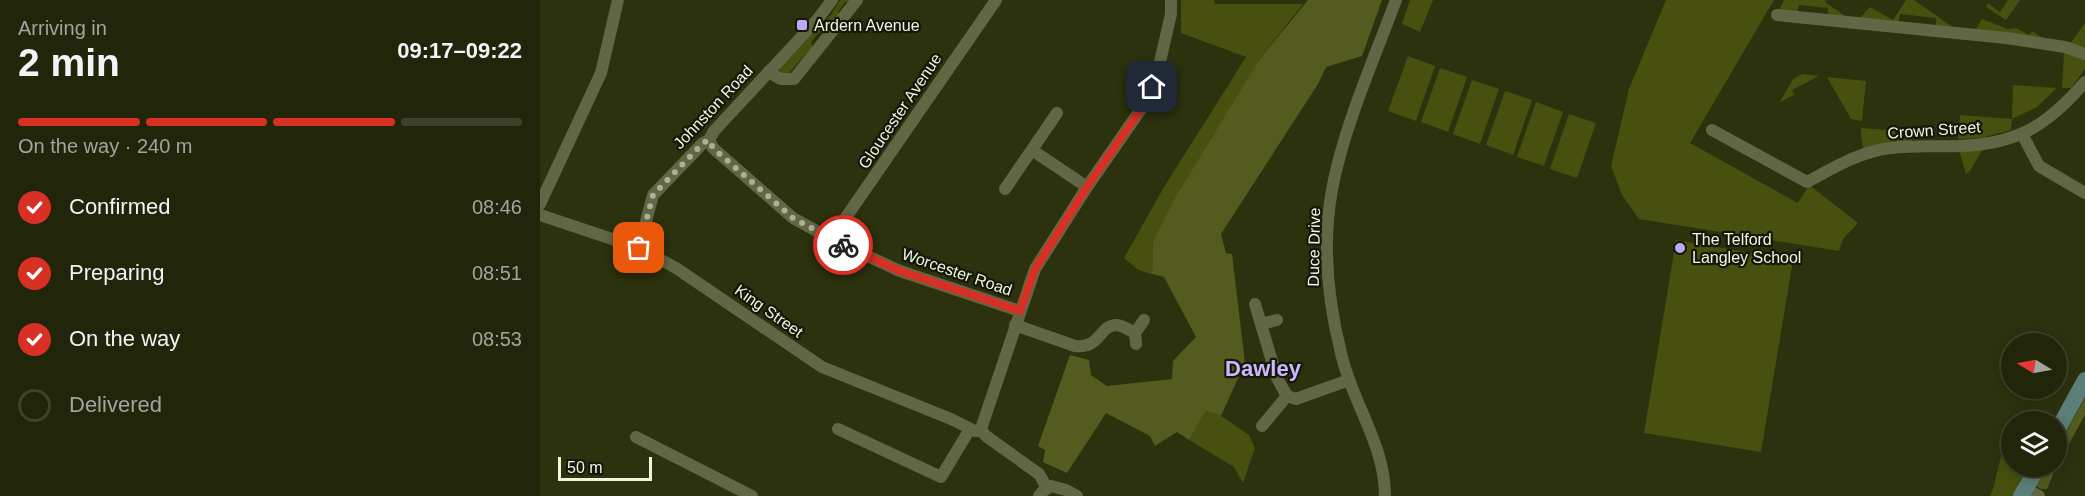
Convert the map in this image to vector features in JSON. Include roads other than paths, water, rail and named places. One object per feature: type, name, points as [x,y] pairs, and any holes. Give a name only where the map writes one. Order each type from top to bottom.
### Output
[{"type":"main road","points":[[2067,413],[2085,380]]},
{"type":"main road","points":[[2029,494],[2035,477]]},
{"type":"street","points":[[540,204],[601,73],[618,0]]},
{"type":"street","name":"Johnston Road","points":[[639,248],[653,195],[703,143],[709,140],[714,131],[817,20],[832,0]]},
{"type":"street","points":[[768,72],[781,79],[794,79],[857,0]]},
{"type":"street","name":"Gloucester Avenue","points":[[831,239],[996,0]]},
{"type":"street","points":[[838,429],[941,477],[976,430],[982,426],[1035,269],[1087,187],[1148,99],[1157,75],[1171,0]]},
{"type":"street","name":"Duce Drive","points":[[1385,496],[1383,469],[1378,447],[1349,380],[1331,306],[1328,253],[1332,190],[1350,126],[1396,0]]},
{"type":"street","points":[[1777,15],[2016,39],[2065,46],[2085,54]]},
{"type":"street","name":"Crown Street","points":[[1712,130],[1807,182],[1845,161],[1889,148],[1986,144],[2022,134],[2049,118],[2065,105],[2085,82]]},
{"type":"street","points":[[1005,189],[1057,113]]},
{"type":"street","points":[[2022,134],[2039,166],[2085,193]]},
{"type":"street","name":"Worcester Road","points":[[709,140],[713,148],[793,218],[831,239],[900,271],[1020,311]]},
{"type":"street","points":[[1032,150],[1087,187]]},
{"type":"street","name":"King Street","points":[[540,215],[639,248],[676,268],[822,368],[976,430],[1039,474],[1043,492]]},
{"type":"street","points":[[1255,304],[1277,378],[1287,396],[1296,399],[1349,380]]},
{"type":"street","points":[[1016,324],[1083,347],[1094,343],[1113,326],[1119,325],[1136,338],[1144,320]]},
{"type":"street","points":[[1261,324],[1278,320]]},
{"type":"street","points":[[1262,426],[1287,396]]},
{"type":"street","points":[[636,437],[752,496]]},
{"type":"street","points":[[1043,492],[1051,486],[1077,496]]},
{"type":"place","name":"Ardern Avenue","points":[[802,25]]},
{"type":"place","name":"The Telford Langley School","points":[[1680,248]]},
{"type":"district","name":"Dawley","points":[[1263,368]]}]
